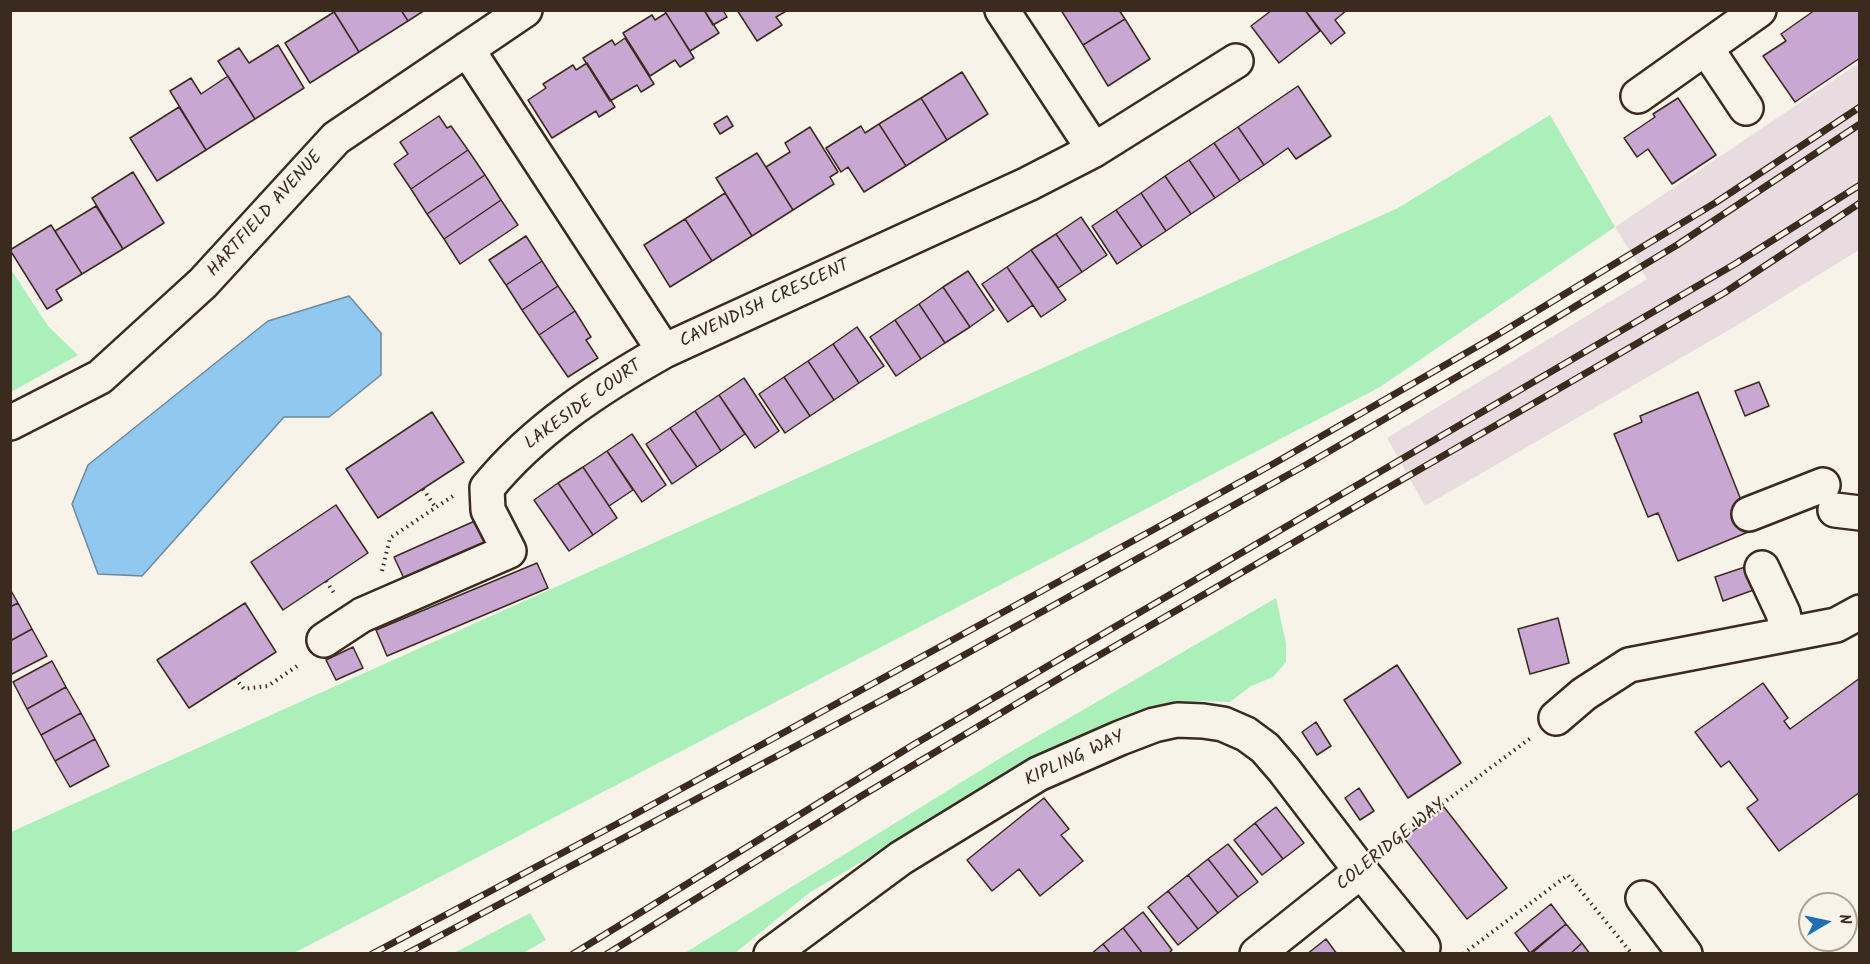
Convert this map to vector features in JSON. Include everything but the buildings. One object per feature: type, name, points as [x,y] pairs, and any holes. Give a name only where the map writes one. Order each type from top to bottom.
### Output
[{"type":"street","name":"HARTFIELD AVENUE","points":[[10,423],[100,377],[203,283],[336,138],[525,10]]},
{"type":"street","points":[[1002,10],[1094,150]]},
{"type":"street","points":[[1638,96],[1759,10]]},
{"type":"street","points":[[1706,48],[1746,108]]},
{"type":"street","name":"CAVENDISH CRESCENT","points":[[467,49],[664,351],[1028,184],[1094,150],[1236,62]]},
{"type":"street","name":"LAKESIDE COURT","points":[[324,640],[362,615],[509,551],[488,510],[488,488],[506,464],[566,414],[621,376],[664,351]]},
{"type":"street","points":[[1749,514],[1839,502]]},
{"type":"street","points":[[1762,568],[1783,613],[1788,634]]},
{"type":"street","points":[[1556,718],[1584,694],[1629,665],[1836,625],[1860,612]]},
{"type":"street","name":"KIPLING WAY","points":[[771,954],[901,858],[1038,774],[1127,735],[1154,725],[1177,720],[1223,724],[1246,735],[1265,748],[1423,947]]},
{"type":"street","name":"COLERIDGE WAY","points":[[1257,954],[1361,871]]},
{"type":"street","points":[[1644,898],[1685,954]]},
{"type":"path","points":[[423,489],[436,507]]},
{"type":"path","name":"COLERIDGE WAY","points":[[1361,871],[1380,850],[1556,718]]},
{"type":"path","points":[[1463,954],[1568,875],[1632,954]]},
{"type":"shaded area","points":[[1859,63],[1859,250],[1736,326],[1425,506],[1387,438],[1647,279],[1615,227]]},
{"type":"green space","points":[[1550,115],[1615,227],[1380,387],[294,953],[11,953],[11,832],[1398,208]]},
{"type":"green space","points":[[10,268],[48,326],[78,355],[11,392]]},
{"type":"green space","points":[[1276,598],[1286,643],[1286,662],[1273,677],[1251,686],[1230,702],[1166,703],[1124,717],[1039,756],[809,893],[735,953],[683,954],[1007,754]]},
{"type":"green space","points":[[530,913],[546,940],[523,953],[454,953]]},
{"type":"water","points":[[349,296],[381,333],[381,375],[329,417],[284,417],[142,576],[98,574],[72,504],[88,465],[268,321]]},
{"type":"railway","points":[[372,954],[628,818],[1273,464],[1492,338],[1715,203],[1860,107]]},
{"type":"railway","points":[[406,954],[912,684],[1304,466],[1677,245],[1860,124]]},
{"type":"railway","points":[[573,954],[913,745],[1735,264],[1860,185]]},
{"type":"railway","points":[[607,954],[863,795],[1065,675],[1724,293],[1860,203]]}]
